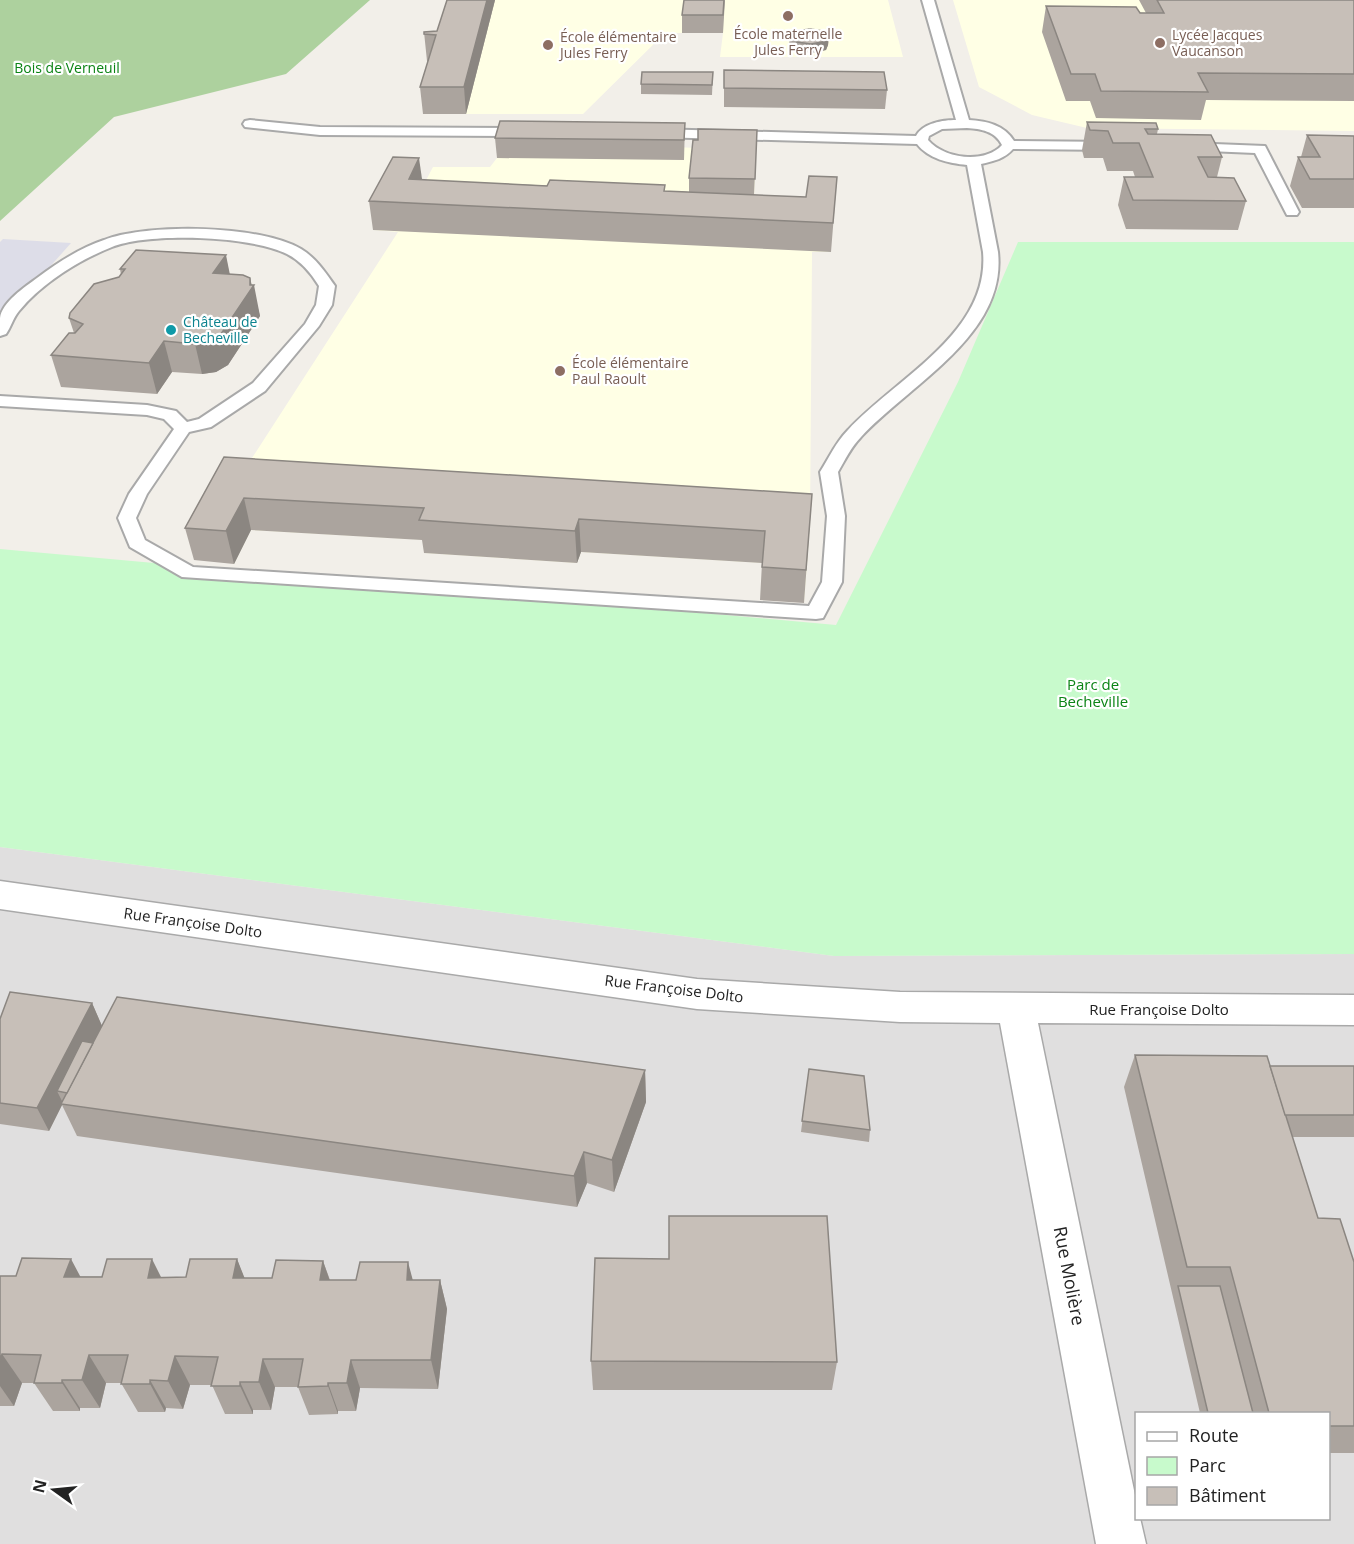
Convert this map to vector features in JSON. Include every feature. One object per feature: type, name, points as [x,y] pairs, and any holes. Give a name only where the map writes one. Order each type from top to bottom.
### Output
[{"type":"street","name":"Rue Françoise Dolto","points":[[0,895],[697,994],[900,1007],[1354,1010]]},
{"type":"street","name":"Rue Molière","points":[[1016,1009],[1121,1544]]},
{"type":"lane","points":[[928,0],[964,124]]},
{"type":"lane","points":[[250,124],[320,130],[544,132]]},
{"type":"lane","points":[[951,124],[964,124],[978,125],[1000,133],[1007,138],[1009,145],[998,156],[957,160],[937,154],[924,146],[921,140],[923,134],[929,129],[951,124]]},
{"type":"lane","points":[[638,133],[921,140]]},
{"type":"lane","points":[[1009,145],[1128,146]]},
{"type":"lane","points":[[1176,147],[1260,149],[1292,212]]},
{"type":"lane","points":[[0,331],[14,307],[63,265],[119,239],[162,235],[223,236],[258,241],[289,249],[314,266],[327,286],[324,305],[310,326],[259,387],[205,423],[183,428],[138,494],[127,518],[137,543],[189,573],[816,613],[832,582],[836,516],[829,472],[853,435],[891,398],[935,363],[967,328],[989,290],[992,265],[973,160]]},
{"type":"lane","points":[[0,401],[147,410],[170,415],[183,428]]},
{"type":"shaded area","name":"École élémentaire Jules Ferry","points":[[457,0],[888,0],[903,57],[720,57],[723,33],[665,33],[583,114],[423,114]]},
{"type":"shaded area","name":"Lycée Jacques Vaucanson","points":[[953,0],[1354,0],[1354,131],[1087,128],[1032,115],[979,87]]},
{"type":"shaded area","name":"École élémentaire Paul Raoult","points":[[502,141],[756,150],[754,199],[831,252],[812,252],[810,526],[804,603],[763,563],[581,552],[577,563],[424,553],[428,540],[251,530],[234,564],[232,489],[398,232],[373,230],[396,185],[423,186],[433,167],[490,167],[497,158]]},
{"type":"shaded area","points":[[3,239],[71,243],[14,307],[0,331],[0,242]]},
{"type":"shaded area","points":[[0,847],[834,956],[1354,954],[1354,1544],[0,1544]]},
{"type":"green space","name":"Bois de Verneuil","points":[[0,0],[370,0],[286,74],[114,117],[0,221]]},
{"type":"green space","name":"Parc de Becheville","points":[[1018,242],[1354,242],[1354,954],[834,956],[0,847],[0,549],[836,625],[958,382]]},
{"type":"building","points":[[447,0],[487,0],[464,87],[420,87],[436,35],[424,34],[424,32],[437,31]]},
{"type":"building","points":[[684,0],[724,0],[723,15],[682,15]]},
{"type":"building","points":[[1157,0],[1354,0],[1354,74],[1198,73],[1208,92],[1101,91],[1095,74],[1071,74],[1046,6],[1136,7],[1140,13],[1164,13]]},
{"type":"building","points":[[810,29],[823,31],[829,35],[827,41],[811,44],[797,42],[790,35],[796,31]]},
{"type":"building","points":[[724,70],[884,72],[887,90],[724,88]]},
{"type":"building","points":[[642,72],[713,72],[712,85],[641,84]]},
{"type":"building","points":[[500,121],[685,123],[684,140],[495,138]]},
{"type":"building","points":[[1087,122],[1156,123],[1158,129],[1145,129],[1148,134],[1211,135],[1222,157],[1198,157],[1208,177],[1234,178],[1246,201],[1133,200],[1124,177],[1153,177],[1139,143],[1113,143],[1108,131],[1090,130]]},
{"type":"building","points":[[698,129],[757,130],[755,179],[689,178],[693,140],[698,140]]},
{"type":"building","points":[[1307,135],[1354,136],[1354,179],[1310,179],[1298,157],[1320,157]]},
{"type":"building","points":[[393,157],[419,158],[409,179],[547,186],[550,180],[665,185],[664,191],[806,197],[809,176],[837,177],[833,223],[369,201]]},
{"type":"building","points":[[136,250],[226,255],[213,273],[243,275],[250,278],[250,285],[254,285],[221,334],[209,341],[195,344],[164,341],[149,363],[51,355],[69,333],[75,333],[83,324],[69,318],[70,313],[94,284],[119,277],[125,269],[120,269]]},
{"type":"building","points":[[224,457],[812,494],[806,570],[762,567],[765,531],[579,519],[575,531],[419,520],[424,508],[244,498],[226,531],[185,528]]},
{"type":"building","points":[[10,992],[92,1003],[37,1108],[0,1103],[0,1019]]},
{"type":"building","points":[[117,997],[645,1070],[612,1160],[584,1152],[574,1176],[61,1104]]},
{"type":"building","points":[[82,1041],[93,1043],[67,1093],[57,1091]]},
{"type":"building","points":[[1135,1055],[1267,1056],[1318,1218],[1340,1219],[1354,1262],[1354,1426],[1330,1426],[1330,1412],[1269,1412],[1230,1267],[1187,1267]]},
{"type":"building","points":[[1270,1066],[1354,1066],[1354,1115],[1285,1115]]},
{"type":"building","points":[[809,1069],[864,1076],[870,1130],[802,1121]]},
{"type":"building","points":[[669,1216],[827,1216],[837,1362],[591,1361],[595,1258],[669,1259]]},
{"type":"building","points":[[22,1258],[71,1259],[64,1277],[102,1277],[107,1259],[152,1259],[148,1278],[186,1277],[190,1259],[237,1259],[233,1278],[272,1278],[276,1260],[323,1261],[320,1280],[356,1280],[360,1262],[408,1262],[407,1280],[440,1280],[431,1360],[351,1360],[347,1383],[298,1387],[303,1359],[263,1359],[259,1382],[240,1382],[240,1386],[211,1386],[218,1357],[175,1356],[168,1381],[150,1380],[150,1384],[121,1384],[128,1355],[89,1355],[82,1380],[34,1383],[41,1355],[2,1354],[0,1361],[0,1276],[16,1276]]},
{"type":"building","points":[[1178,1286],[1220,1286],[1253,1412],[1208,1412]]},
{"type":"place","name":"École maternelle Jules Ferry","points":[[788,16]]},
{"type":"place","name":"Lycée Jacques Vaucanson","points":[[1160,43]]},
{"type":"place","name":"École élémentaire Jules Ferry","points":[[548,45]]},
{"type":"place","name":"Château de Becheville","points":[[171,330]]},
{"type":"place","name":"École élémentaire Paul Raoult","points":[[560,371]]}]
